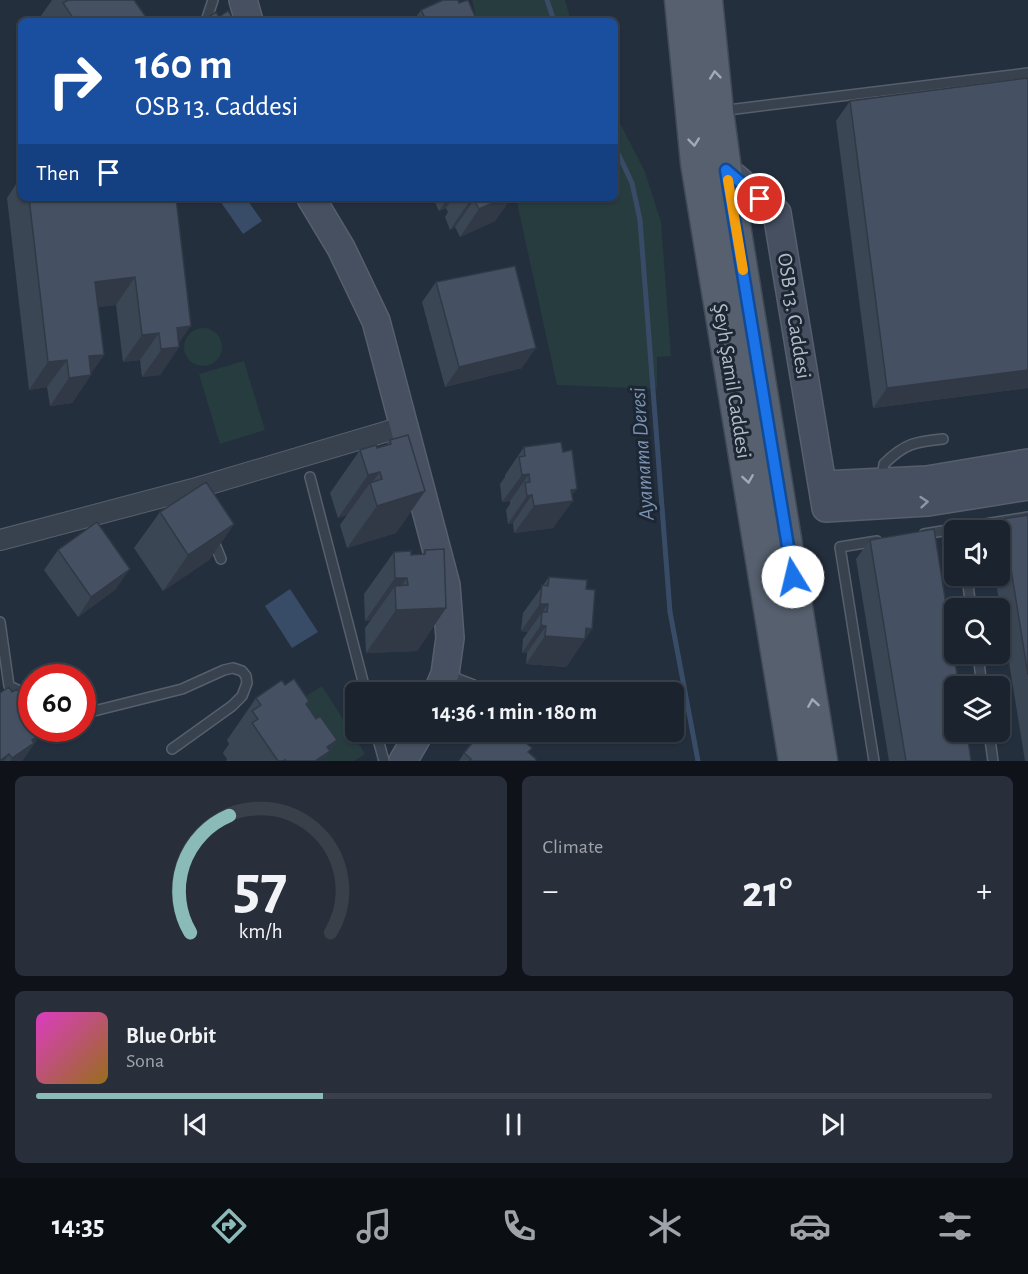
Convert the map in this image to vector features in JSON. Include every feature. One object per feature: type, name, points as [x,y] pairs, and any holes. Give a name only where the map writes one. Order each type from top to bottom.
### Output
[{"type":"main road","name":"Şeyh Şamil Caddesi","points":[[680,0],[696,163],[794,761]]},
{"type":"main road","name":"Şeyh Şamil Caddesi","points":[[707,0],[726,170],[822,761]]},
{"type":"street","points":[[243,0],[248,18]]},
{"type":"street","name":"OSB 13. Caddesi","points":[[726,170],[777,213],[826,508],[927,480],[1028,463]]},
{"type":"street","points":[[313,201],[341,248],[376,321],[405,426],[446,585],[450,638],[441,682]]},
{"type":"street","points":[[0,540],[195,494],[405,426]]},
{"type":"street","name":"OSB 13. Caddesi","points":[[884,493],[928,502],[1028,486]]},
{"type":"street","points":[[403,761],[414,742]]},
{"type":"lane","points":[[207,18],[213,0]]},
{"type":"lane","points":[[718,111],[1028,74]]},
{"type":"lane","points":[[884,493],[884,464],[916,442],[943,439]]},
{"type":"lane","points":[[310,477],[363,682]]},
{"type":"lane","points":[[1010,520],[1028,517]]},
{"type":"lane","points":[[209,529],[221,559]]},
{"type":"lane","points":[[916,535],[944,532]]},
{"type":"lane","points":[[874,761],[840,547],[884,540]]},
{"type":"lane","points":[[0,622],[4,688]]},
{"type":"lane","points":[[96,710],[182,689],[224,670],[233,668],[242,671],[247,683],[242,696],[232,706],[172,749]]},
{"type":"lane","points":[[379,742],[384,761]]},
{"type":"lane","points":[[990,742],[993,761]]},
{"type":"green space","points":[[472,0],[565,0],[570,18],[476,18]]},
{"type":"green space","points":[[618,119],[645,172],[661,222],[671,356],[657,357],[657,389],[557,385],[517,201],[618,201]]},
{"type":"green space","points":[[203,328],[216,334],[222,347],[216,360],[203,366],[190,360],[184,347],[190,334]]},
{"type":"green space","points":[[244,361],[265,430],[220,444],[199,374]]},
{"type":"green space","points":[[322,686],[345,722],[345,742],[357,742],[365,754],[354,761],[320,761],[287,708]]},
{"type":"water","points":[[220,201],[248,201],[262,221],[243,234]]},
{"type":"water","points":[[290,589],[318,632],[292,648],[265,606]]},
{"type":"building","points":[[68,0],[134,0],[147,18],[73,18],[63,3]]},
{"type":"building","points":[[443,0],[458,0],[459,3],[468,0],[476,18],[425,18],[421,10]]},
{"type":"building","points":[[228,11],[233,18],[207,18],[216,12],[219,17]]},
{"type":"building","points":[[1028,78],[1028,370],[887,388],[850,101]]},
{"type":"building","points":[[29,201],[176,201],[191,326],[177,328],[179,347],[161,349],[159,333],[142,335],[135,277],[95,282],[104,355],[89,356],[91,375],[69,378],[67,360],[48,362]]},
{"type":"building","points":[[475,201],[497,201],[479,209]]},
{"type":"building","points":[[515,266],[536,348],[459,367],[436,282]]},
{"type":"building","points":[[408,435],[425,491],[377,506],[370,483],[382,479],[380,472],[368,475],[360,450],[376,445],[377,448],[391,444],[390,440]]},
{"type":"building","points":[[561,442],[563,452],[572,450],[577,489],[571,490],[573,501],[534,506],[532,495],[527,496],[525,483],[530,482],[529,474],[522,475],[519,457],[525,456],[524,447]]},
{"type":"building","points":[[206,482],[234,524],[188,555],[160,512]]},
{"type":"building","points":[[1028,515],[1028,675],[1010,563],[1010,520],[1003,519]]},
{"type":"building","points":[[97,522],[130,569],[91,597],[58,550]]},
{"type":"building","points":[[934,529],[945,598],[944,664],[955,664],[957,676],[944,676],[944,742],[968,742],[971,761],[906,761],[870,540]]},
{"type":"building","points":[[444,549],[446,608],[396,610],[395,586],[408,585],[407,578],[395,578],[394,552],[411,551],[411,555],[425,554],[425,550]]},
{"type":"building","points":[[549,577],[587,580],[586,589],[595,590],[592,629],[586,628],[585,639],[545,636],[546,626],[541,625],[542,612],[547,612],[548,604],[540,604],[542,585],[548,586]]},
{"type":"building","points":[[294,679],[309,701],[306,704],[316,719],[320,716],[337,740],[327,747],[330,751],[315,761],[278,761],[252,723],[258,719],[252,711],[261,705],[256,698],[282,680],[285,685]]},
{"type":"building","points":[[9,687],[12,692],[18,690],[18,742],[34,743],[12,758],[9,754],[1,760],[0,758],[0,693]]},
{"type":"building","points":[[473,742],[525,742],[532,748],[528,752],[536,759],[535,761],[469,761],[471,759],[464,753]]},
{"type":"waterway","name":"Ayamama Deresi","points":[[547,0],[553,18]]},
{"type":"waterway","name":"Ayamama Deresi","points":[[618,153],[632,183],[640,220],[670,612],[698,761]]},
{"type":"slow traffic","points":[[728,180],[743,270]]},
{"type":"route","points":[[760,199],[726,170],[793,577]]}]
